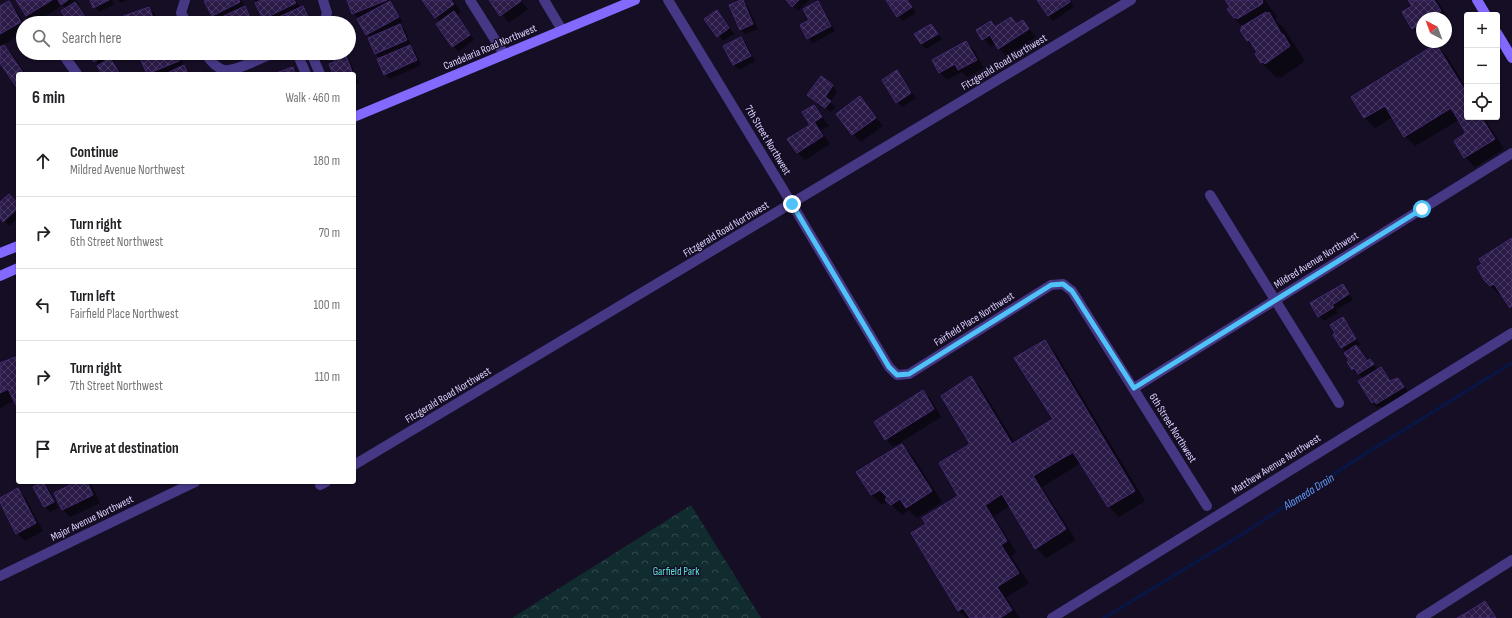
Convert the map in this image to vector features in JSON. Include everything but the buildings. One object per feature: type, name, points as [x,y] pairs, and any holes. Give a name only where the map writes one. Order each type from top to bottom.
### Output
[{"type":"main road","name":"Candelaria Road Northwest","points":[[356,116],[635,0]]},
{"type":"main road","points":[[1479,1],[1484,12]]},
{"type":"main road","points":[[1500,38],[1512,58]]},
{"type":"main road","points":[[0,253],[16,247]]},
{"type":"main road","points":[[0,276],[16,269]]},
{"type":"street","points":[[183,16],[181,13],[185,0]]},
{"type":"street","points":[[323,0],[325,16]]},
{"type":"street","points":[[470,0],[504,54]]},
{"type":"street","points":[[544,0],[562,30]]},
{"type":"street","name":"7th Street Northwest","points":[[668,0],[889,367],[897,375]]},
{"type":"street","name":"Fitzgerald Road Northwest","points":[[356,464],[1131,0]]},
{"type":"street","points":[[67,60],[76,72]]},
{"type":"street","points":[[210,60],[224,70],[235,68],[256,60]]},
{"type":"street","points":[[300,60],[305,72]]},
{"type":"street","points":[[314,60],[319,72]]},
{"type":"street","name":"Mildred Avenue Northwest","points":[[1134,388],[1512,154]]},
{"type":"street","points":[[1210,195],[1339,404]]},
{"type":"street","name":"Fairfield Place Northwest","points":[[897,375],[909,374],[1051,285],[1063,284]]},
{"type":"street","name":"6th Street Northwest","points":[[1063,284],[1072,291],[1208,506]]},
{"type":"street","name":"Matthew Avenue Northwest","points":[[1052,618],[1512,333]]},
{"type":"street","name":"Major Avenue Northwest","points":[[0,576],[190,484]]},
{"type":"street","points":[[1421,618],[1512,560]]},
{"type":"green space","name":"Garfield Park","points":[[691,505],[761,618],[512,618]]},
{"type":"waterway","name":"Alameda Drain","points":[[1104,618],[1244,533],[1357,459],[1512,363]]},
{"type":"route","points":[[792,204],[889,367],[897,375],[909,374],[1051,285],[1063,284],[1072,291],[1134,388],[1422,209]]}]
